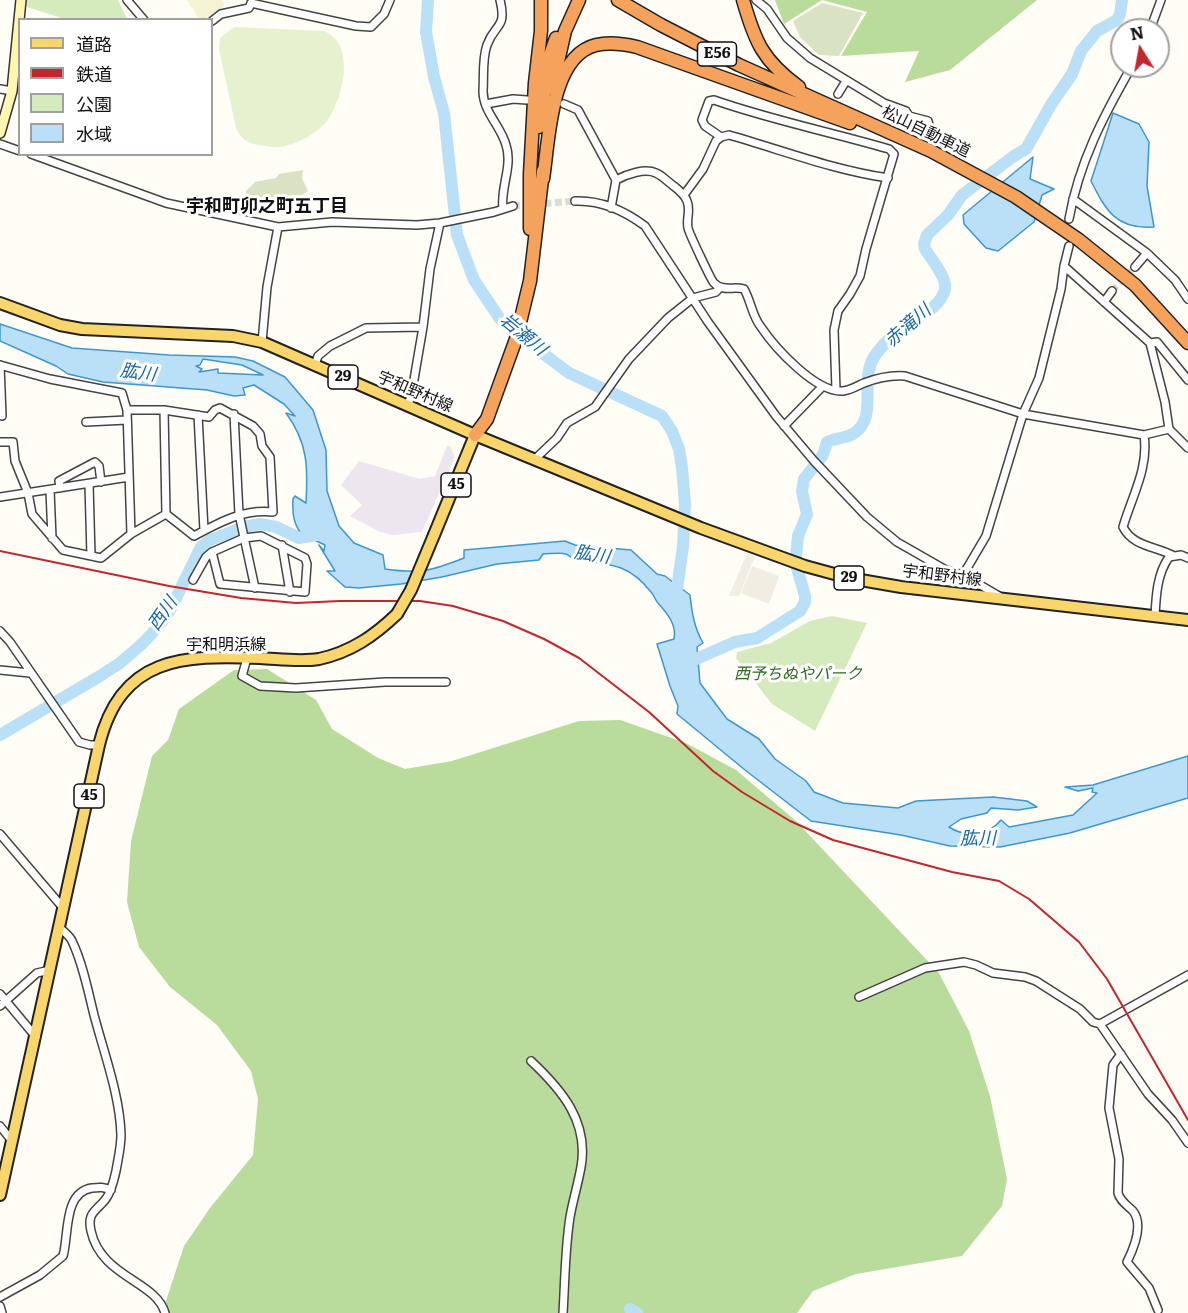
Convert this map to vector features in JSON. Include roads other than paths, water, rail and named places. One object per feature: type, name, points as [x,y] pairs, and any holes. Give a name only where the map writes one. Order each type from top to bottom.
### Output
[{"type":"highway","points":[[526,291],[535,83],[542,30],[541,0]]},
{"type":"highway","points":[[530,223],[546,75],[550,55],[569,0]]},
{"type":"highway","points":[[543,179],[547,117],[556,67],[565,31],[579,0]]},
{"type":"highway","name":"松山自動車道","points":[[618,0],[739,65],[939,155],[1016,197],[1079,240],[1135,285],[1188,343]]},
{"type":"highway","points":[[743,0],[760,48],[773,66],[819,101]]},
{"type":"highway","points":[[476,435],[480,417],[508,352],[526,291],[556,97],[565,70],[577,56],[594,46],[615,43],[638,47],[939,155]]},
{"type":"main road","points":[[19,18],[21,0]]},
{"type":"main road","points":[[0,133],[12,91],[18,30]]},
{"type":"main road","name":"宇和野村線","points":[[0,303],[60,325],[82,329],[232,336],[262,342],[407,406],[701,528],[805,566],[849,578],[901,587],[1188,620]]},
{"type":"main road","name":"宇和明浜線","points":[[0,1195],[99,745],[103,729],[114,706],[130,684],[152,669],[174,661],[198,657],[316,659],[336,655],[368,639],[397,614],[411,590],[476,435]]},
{"type":"street","points":[[127,0],[142,18]]},
{"type":"street","points":[[213,20],[221,14],[249,8],[249,1],[356,26],[371,27],[384,14],[390,0]]},
{"type":"street","points":[[500,0],[504,13],[502,23],[492,35],[485,55],[483,95],[507,147],[508,160],[502,201],[503,209]]},
{"type":"street","points":[[756,0],[767,9],[787,38],[797,48],[884,103],[906,111],[909,116],[928,121],[930,129]]},
{"type":"street","points":[[1154,18],[1161,0]]},
{"type":"street","points":[[1070,219],[1084,160],[1102,117],[1125,78]]},
{"type":"street","points":[[838,93],[846,81]]},
{"type":"street","points":[[0,89],[12,91]]},
{"type":"street","points":[[486,104],[513,99],[526,100]]},
{"type":"street","points":[[721,137],[705,126],[702,120],[709,101],[714,100],[760,116],[824,130],[889,149],[894,154],[860,276],[838,311],[834,330],[836,390]]},
{"type":"street","points":[[564,104],[578,110],[616,180],[611,207]]},
{"type":"street","points":[[824,130],[828,120]]},
{"type":"street","points":[[684,195],[703,169],[716,141],[729,135],[826,165],[888,178]]},
{"type":"street","points":[[0,144],[18,150]]},
{"type":"street","points":[[37,156],[166,203],[278,227],[332,222],[417,225],[443,223],[513,206]]},
{"type":"street","points":[[616,180],[637,172],[648,171],[657,173],[684,195],[689,210],[688,231],[710,278],[720,288],[744,289],[759,326],[809,378],[823,386],[836,390],[852,389],[863,383],[896,375],[905,376],[1023,414],[1144,435],[1169,429]]},
{"type":"street","points":[[1073,199],[1147,253],[1175,280],[1188,299]]},
{"type":"street","points":[[575,201],[595,202],[611,207],[645,226],[719,339],[784,426],[867,517],[897,542],[946,570],[963,575],[1005,599]]},
{"type":"street","points":[[407,406],[411,397],[423,327],[430,270],[443,223]]},
{"type":"street","points":[[262,342],[267,287],[278,227]]},
{"type":"street","points":[[963,575],[986,536],[1023,414],[1039,378],[1069,246]]},
{"type":"street","points":[[1135,267],[1147,253]]},
{"type":"street","points":[[1064,266],[1150,343],[1165,402],[1169,429],[1188,448]]},
{"type":"street","points":[[535,459],[557,438],[567,423],[595,407],[629,359],[669,318],[693,298],[716,292],[720,288]]},
{"type":"street","points":[[1104,302],[1112,291]]},
{"type":"street","points":[[315,365],[318,356],[330,346],[366,328],[423,327]]},
{"type":"street","points":[[1150,343],[1157,342],[1188,380]]},
{"type":"street","points":[[2,416],[0,365],[50,379],[122,393],[127,410],[131,534]]},
{"type":"street","points":[[784,426],[823,386]]},
{"type":"street","points":[[127,410],[164,410],[209,417],[220,408],[253,426],[260,434],[262,446],[270,458],[273,512],[256,510],[239,514],[194,536],[166,514]]},
{"type":"street","points":[[164,410],[166,514]]},
{"type":"street","points":[[234,414],[239,514],[255,588]]},
{"type":"street","points":[[198,416],[204,530]]},
{"type":"street","points":[[86,422],[127,420]]},
{"type":"street","points":[[1144,435],[1146,450],[1143,470],[1123,527],[1127,536],[1139,544],[1162,549],[1174,556]]},
{"type":"street","points":[[0,442],[13,442],[15,460],[28,493],[32,514],[63,550],[100,558],[131,534],[166,514]]},
{"type":"street","points":[[60,488],[59,481],[94,462],[99,466],[101,482]]},
{"type":"street","points":[[0,497],[129,477]]},
{"type":"street","points":[[89,484],[91,556]]},
{"type":"street","points":[[50,490],[52,538]]},
{"type":"street","points":[[193,580],[206,557],[212,552],[243,535],[261,536],[305,558],[308,564],[305,592],[220,584],[212,552]]},
{"type":"street","points":[[282,545],[290,592]]},
{"type":"street","points":[[1155,616],[1155,597],[1162,568],[1169,557],[1181,555],[1188,558]]},
{"type":"street","points":[[0,631],[79,742],[99,745]]},
{"type":"street","points":[[247,658],[242,676],[260,686],[296,688],[385,682],[446,682]]},
{"type":"street","points":[[0,670],[30,673]]},
{"type":"street","points":[[0,834],[64,909]]},
{"type":"street","points":[[60,928],[72,940],[85,981],[118,1106],[121,1135],[111,1190],[105,1200],[94,1210],[90,1220],[91,1231],[103,1256],[116,1269],[153,1294],[165,1313]]},
{"type":"street","points":[[859,997],[925,968],[964,962],[993,973],[1025,977],[1036,981],[1080,1009],[1093,1022],[1100,1024],[1148,1094],[1172,1119],[1188,1143]]},
{"type":"street","points":[[3,1004],[37,973],[50,970]]},
{"type":"street","points":[[1100,1024],[1188,975]]},
{"type":"street","points":[[0,994],[3,1004],[36,1037]]},
{"type":"street","points":[[1121,1054],[1113,1065],[1109,1108],[1119,1159],[1119,1197],[1136,1216],[1138,1223],[1134,1249],[1127,1262],[1149,1288],[1158,1311]]},
{"type":"street","points":[[531,1061],[564,1095],[574,1110],[581,1135],[582,1165],[570,1216],[563,1313]]},
{"type":"street","points":[[0,1126],[13,1142]]},
{"type":"street","points":[[0,1297],[40,1275],[63,1256],[67,1221],[77,1197],[85,1189],[103,1186],[111,1190]]},
{"type":"street","points":[[0,1306],[2,1313]]},
{"type":"water","points":[[1113,113],[1139,124],[1149,142],[1147,186],[1154,227],[1141,227],[1122,222],[1108,210],[1091,181]]},
{"type":"water","points":[[1033,157],[1030,179],[1054,189],[1042,195],[1034,222],[998,251],[986,248],[964,224],[963,215]]},
{"type":"water","name":"肱川","points":[[0,324],[72,348],[235,357],[253,361],[285,377],[313,410],[326,450],[327,491],[339,526],[354,543],[383,555],[385,569],[426,570],[464,558],[464,550],[565,541],[575,545],[631,550],[657,574],[665,576],[690,595],[694,620],[703,643],[697,647],[700,683],[727,719],[759,739],[775,759],[806,781],[814,792],[843,803],[898,808],[916,801],[993,797],[1027,801],[1037,807],[1018,810],[991,808],[987,813],[961,819],[949,827],[962,833],[976,834],[990,829],[1001,820],[1009,827],[1073,815],[1097,793],[1092,792],[1093,788],[1078,791],[1065,787],[1093,785],[1188,756],[1188,798],[1070,833],[1000,847],[950,846],[901,835],[811,821],[677,714],[678,706],[657,644],[674,639],[673,624],[651,592],[627,571],[609,564],[576,560],[566,554],[555,553],[543,554],[539,560],[497,564],[401,584],[345,587],[327,571],[335,571],[319,545],[324,551],[325,545],[312,539],[305,539],[294,520],[293,499],[295,496],[306,503],[307,478],[303,445],[286,413],[295,416],[284,404],[254,385],[243,388],[245,395],[234,396],[207,390],[103,382],[68,374],[56,366],[0,341]],"holes":[[[203,359],[242,365],[263,375],[218,373],[218,369],[199,372],[202,369],[196,366],[200,365]]]},
{"type":"waterway","name":"岩瀬川","points":[[428,0],[426,32],[434,77],[444,113],[457,235],[474,280],[500,319],[525,340],[569,373],[662,416],[672,431],[679,449],[685,504],[683,547],[675,602]]},
{"type":"waterway","name":"赤滝川","points":[[796,557],[798,536],[807,514],[802,491],[804,479],[823,455],[827,442],[853,434],[861,427],[867,408],[868,375],[876,354],[895,334],[933,307],[943,296],[944,279],[925,249],[927,235],[948,215],[962,195],[1026,149],[1052,103],[1072,74],[1081,51],[1097,31],[1117,20],[1122,0]]},
{"type":"waterway","name":"西川","points":[[0,735],[100,676],[120,663],[143,643],[171,608],[201,547],[210,540],[244,527],[260,524],[276,527],[299,538],[317,535]]},
{"type":"waterway","name":"赤滝川","points":[[687,663],[735,642],[757,638],[800,611],[805,602],[805,596],[797,568]]},
{"type":"waterway","points":[[630,1309],[637,1313]]},
{"type":"tunnel","points":[[513,206],[575,201]]},
{"type":"tunnel","points":[[1112,291],[1135,267]]},
{"type":"railway","points":[[0,551],[169,586],[241,598],[296,603],[420,601],[453,606],[503,621],[544,639],[579,658],[649,712],[713,771],[742,792],[790,821],[833,840],[952,872],[999,881],[1029,899],[1079,942],[1107,979],[1188,1120]]},
{"type":"district","name":"宇和町卯之町五丁目","points":[[267,207]]},
{"type":"park label","name":"西予ちぬやパーク","points":[[798,674]]}]
